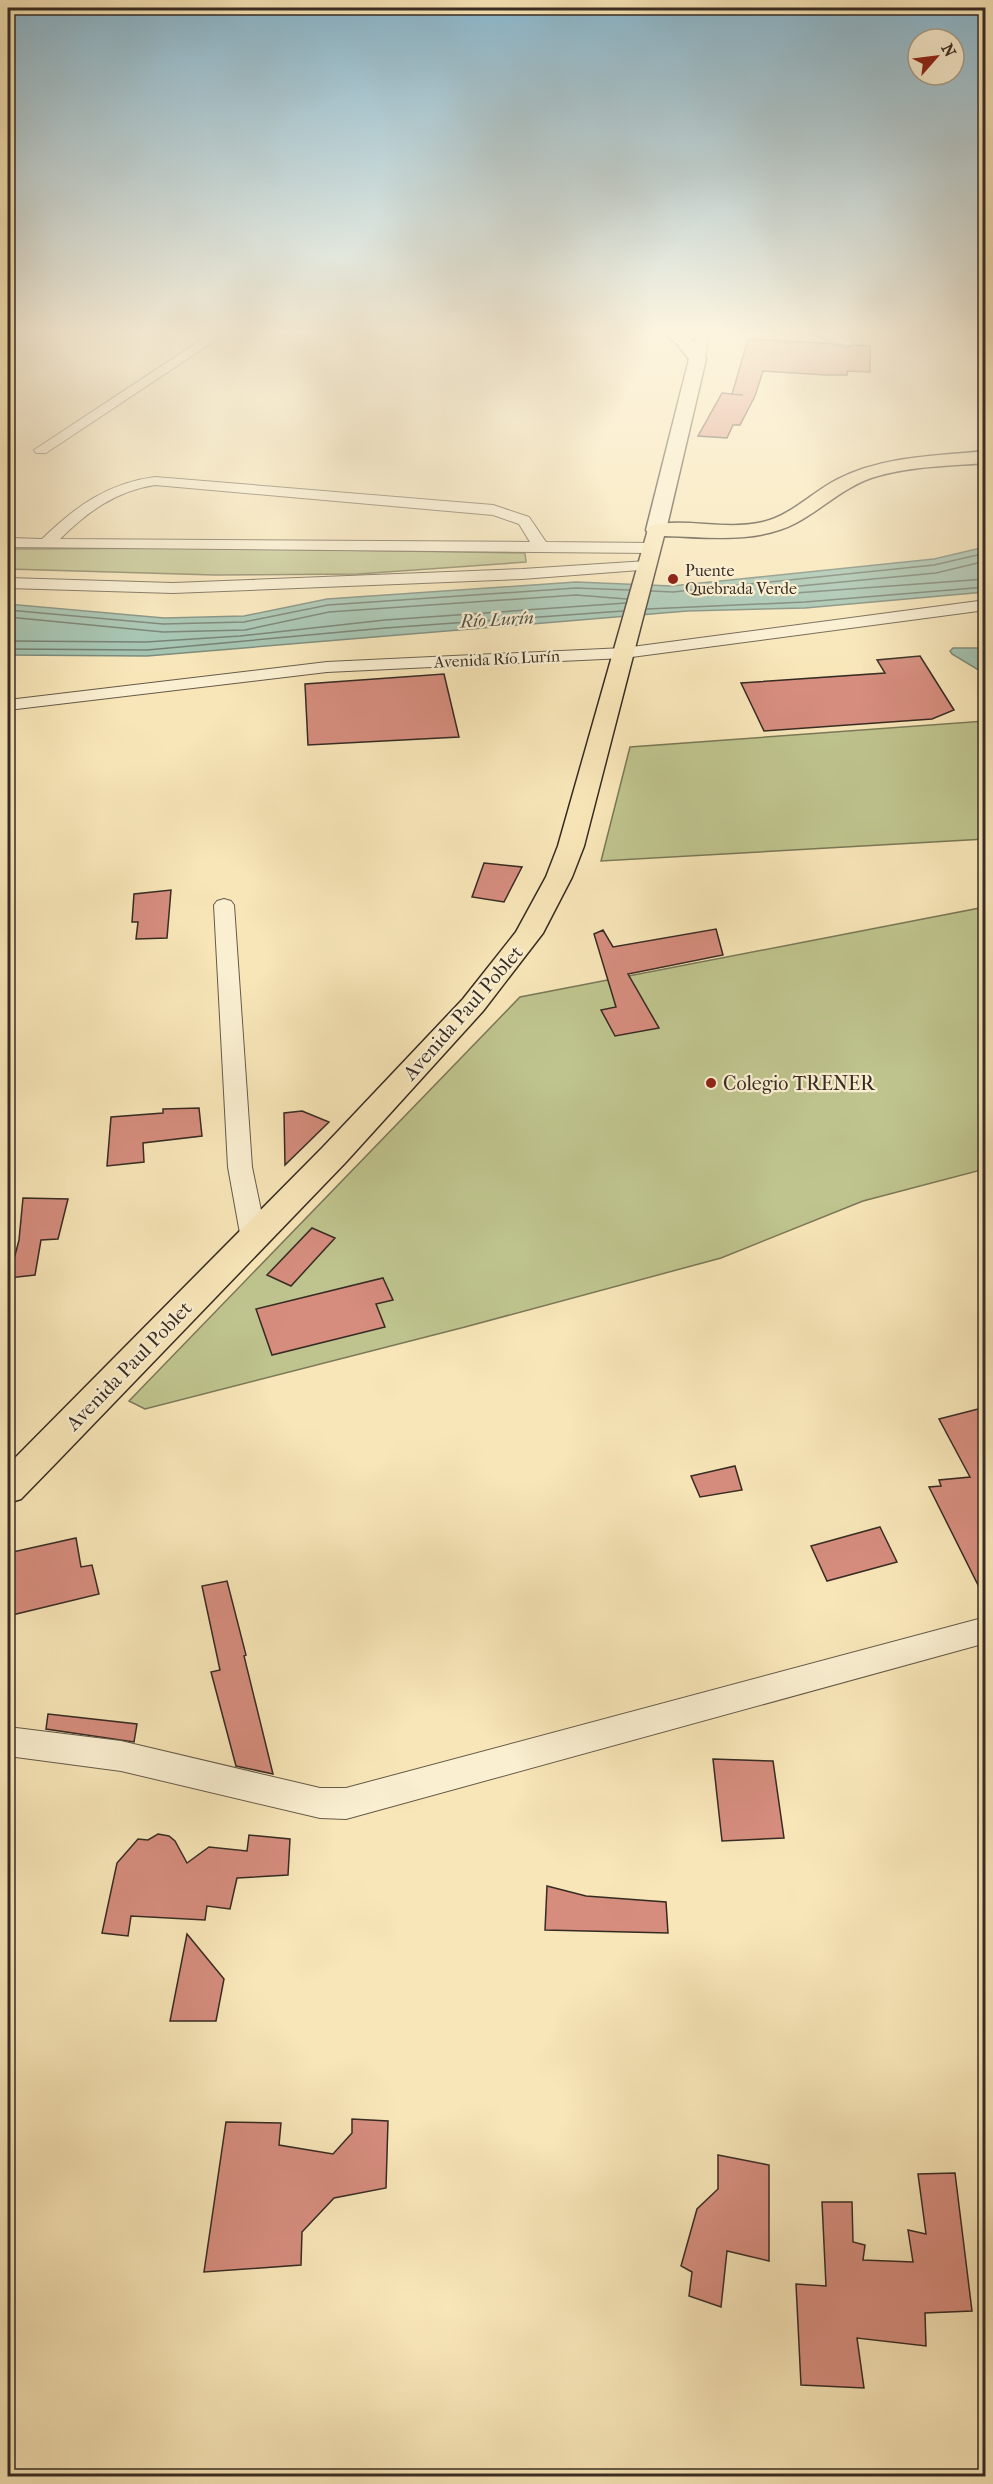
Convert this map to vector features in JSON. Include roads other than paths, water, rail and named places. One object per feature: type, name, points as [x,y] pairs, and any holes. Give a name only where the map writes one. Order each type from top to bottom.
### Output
[{"type":"main road","points":[[677,446],[650,554],[739,531],[772,526],[807,510],[844,483],[872,471],[912,464],[986,457]]},
{"type":"main road","name":"Avenida Paul Poblet","points":[[8,1488],[356,1134],[491,985],[521,948],[544,913],[560,880],[572,846],[650,554]]},
{"type":"street","points":[[41,450],[47,446]]},
{"type":"street","points":[[46,543],[76,514],[102,496],[132,484],[155,481],[493,510],[511,514],[530,524],[536,532],[540,548]]},
{"type":"street","points":[[11,543],[540,548],[650,554]]},
{"type":"street","points":[[8,583],[173,588],[650,554]]},
{"type":"street","name":"Avenida Río Lurín","points":[[8,705],[327,667],[626,647],[986,605]]},
{"type":"street","points":[[224,905],[240,1167],[254,1239]]},
{"type":"street","points":[[8,1742],[121,1756],[320,1803],[340,1805],[361,1803],[418,1783],[986,1630]]},
{"type":"water","name":"Río Lurín","points":[[985,547],[985,592],[805,608],[687,611],[147,656],[8,655],[8,604],[164,618],[244,616],[327,599],[576,582],[672,586],[934,559]]},
{"type":"water","points":[[953,648],[985,648],[985,674],[952,654],[950,651]]},
{"type":"place","name":"Puente Quebrada Verde","points":[[673,579]]},
{"type":"place","name":"Colegio TRENER","points":[[711,1083]]}]
